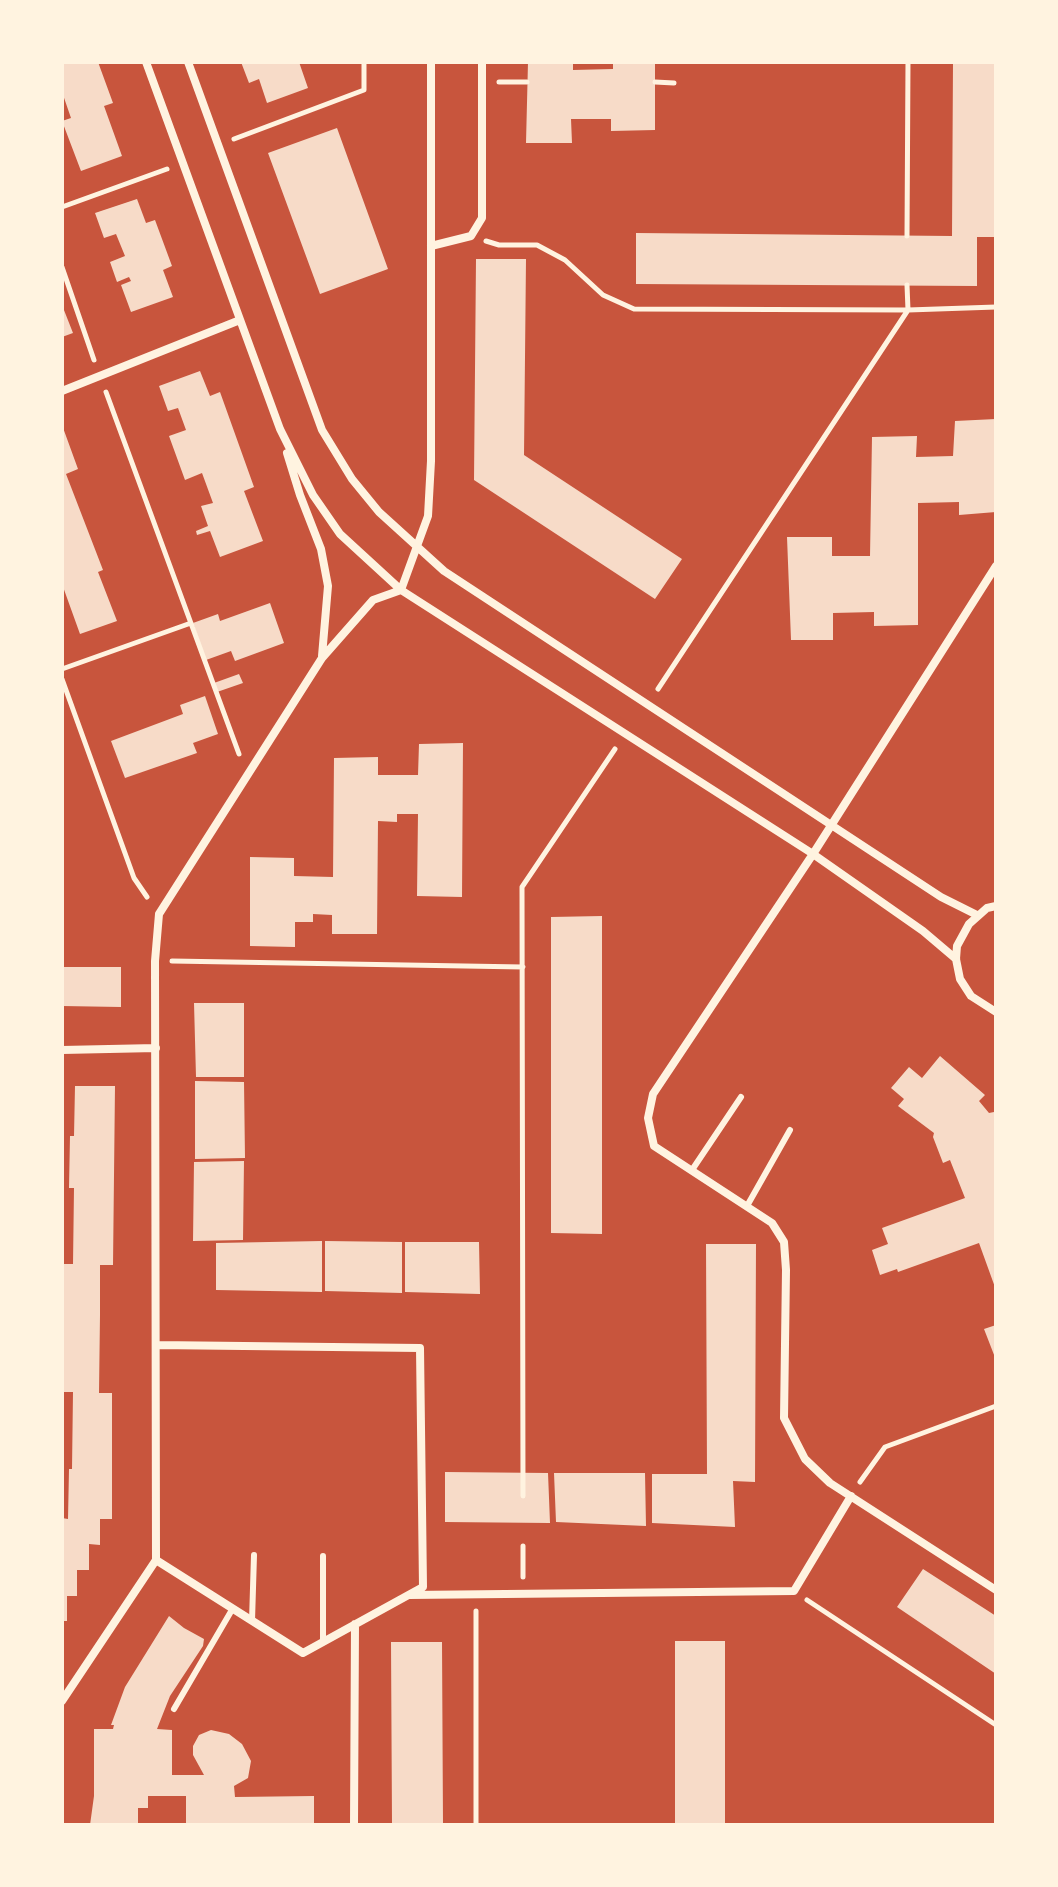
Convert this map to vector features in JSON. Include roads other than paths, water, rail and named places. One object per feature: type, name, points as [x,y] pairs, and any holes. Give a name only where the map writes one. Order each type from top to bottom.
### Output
[{"type":"street","points":[[146,62],[321,549],[328,586],[322,658]]},
{"type":"street","points":[[188,62],[322,430],[352,479],[379,512],[444,571],[941,897],[977,915]]},
{"type":"street","points":[[401,590],[428,516],[431,461],[431,62]]},
{"type":"street","points":[[431,246],[471,236],[482,218],[482,62]]},
{"type":"street","points":[[62,391],[240,320]]},
{"type":"street","points":[[280,429],[313,495],[340,534],[401,590],[813,854],[923,931],[956,959]]},
{"type":"street","points":[[996,566],[813,854],[653,1094],[648,1118],[654,1146],[772,1223],[784,1242],[784,1418],[805,1459],[830,1483],[996,1590]]},
{"type":"street","points":[[62,1701],[156,1560],[155,961],[159,914],[322,658],[373,600],[401,590]]},
{"type":"street","points":[[996,906],[977,915],[962,934],[956,959],[960,979],[971,996],[996,1012]]},
{"type":"street","points":[[62,1050],[156,1048]]},
{"type":"street","points":[[156,1345],[420,1348],[423,1587],[303,1653],[156,1560]]},
{"type":"street","points":[[405,1595],[794,1591],[851,1496]]},
{"type":"street","points":[[354,1825],[355,1624]]},
{"type":"lane","points":[[692,1170],[741,1097]]},
{"type":"lane","points":[[747,1206],[790,1130]]},
{"type":"lane","points":[[252,1621],[254,1555]]},
{"type":"lane","points":[[323,1556],[323,1642]]},
{"type":"lane","points":[[174,1709],[233,1608]]}]
